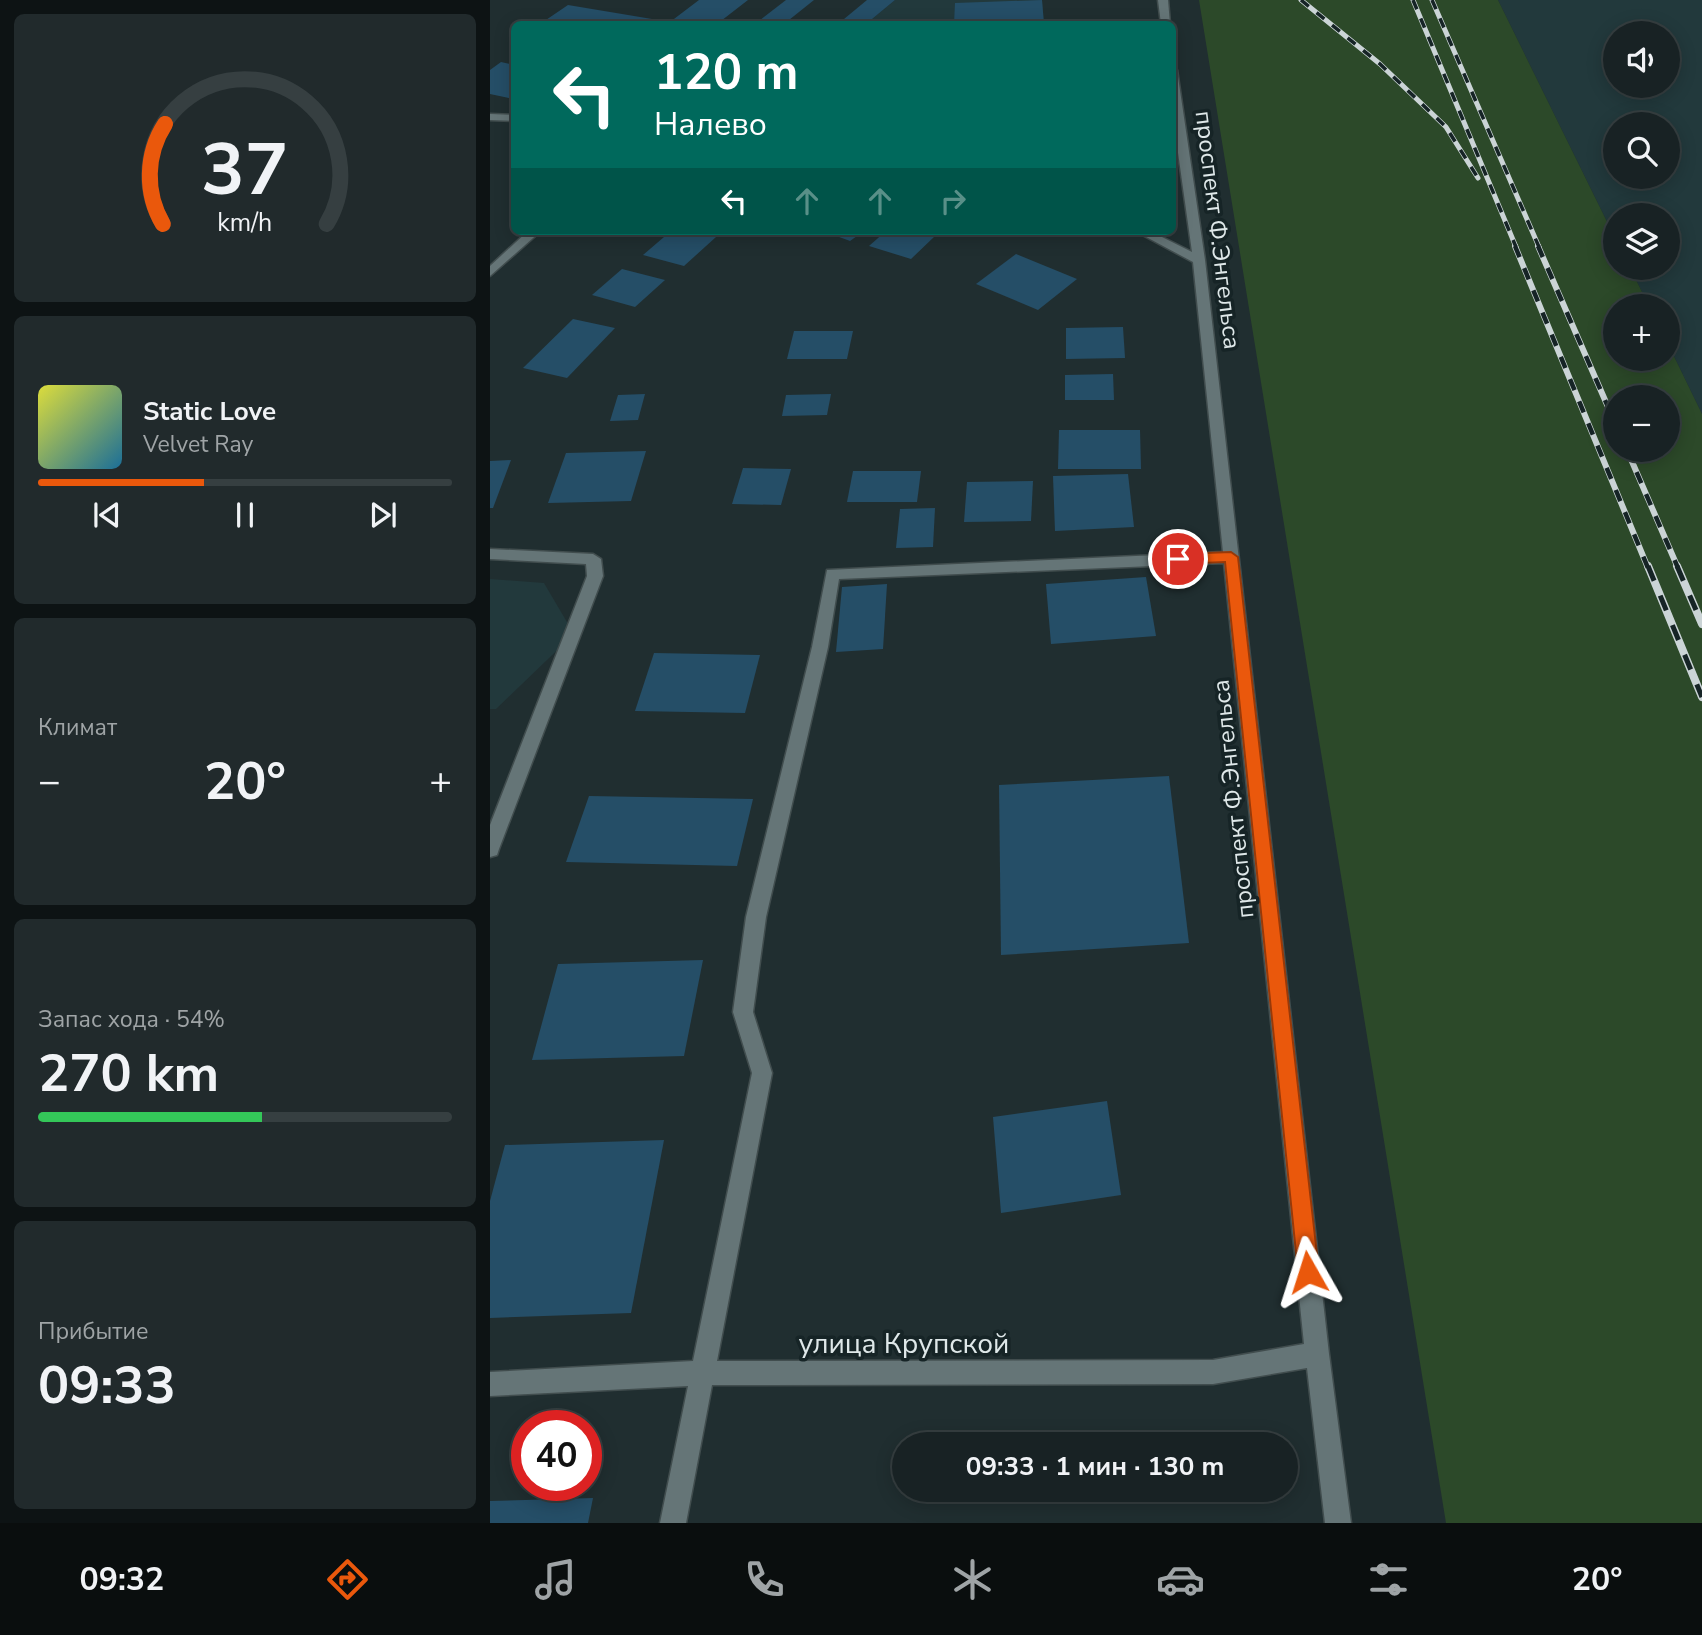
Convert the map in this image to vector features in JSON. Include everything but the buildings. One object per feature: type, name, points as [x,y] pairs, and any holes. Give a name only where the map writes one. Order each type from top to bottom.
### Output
[{"type":"street","points":[[1163,0],[1166,21]]},
{"type":"street","name":"проспект Ф.Энгельса","points":[[1176,98],[1199,260],[1317,1354],[1338,1523]]},
{"type":"street","points":[[490,117],[511,118]]},
{"type":"street","points":[[490,272],[531,235]]},
{"type":"street","points":[[1149,235],[1199,260]]},
{"type":"street","points":[[490,554],[593,559],[595,576],[490,849]]},
{"type":"street","points":[[673,1523],[762,1073],[743,1012],[757,917],[820,647],[832,574],[1231,557]]},
{"type":"street","name":"улица Крупской","points":[[490,1384],[702,1373],[1213,1372],[1317,1354]]},
{"type":"shaded area","points":[[895,0],[1042,0],[1044,21],[870,21]]},
{"type":"shaded area","points":[[1498,0],[1702,0],[1702,414],[1680,369],[1680,294],[1643,294],[1636,280],[1680,280],[1680,203],[1603,203],[1603,214]]},
{"type":"shaded area","points":[[490,579],[544,583],[574,634],[496,709],[490,709]]},
{"type":"green space","points":[[1199,0],[1498,0],[1603,214],[1603,280],[1636,280],[1643,294],[1603,294],[1603,371],[1680,371],[1680,369],[1702,414],[1702,1523],[1446,1523]]},
{"type":"railway","points":[[1301,0],[1380,64],[1446,127],[1478,178]]},
{"type":"railway","points":[[1413,0],[1516,247]]},
{"type":"railway","points":[[1432,0],[1539,247]]},
{"type":"railway","points":[[1515,246],[1648,568]]},
{"type":"railway","points":[[1538,246],[1603,395]]},
{"type":"railway","points":[[1632,462],[1678,568]]},
{"type":"railway","points":[[1648,566],[1702,697]]},
{"type":"railway","points":[[1677,566],[1702,624]]},
{"type":"route","points":[[1178,559],[1231,557],[1308,1272]]}]
